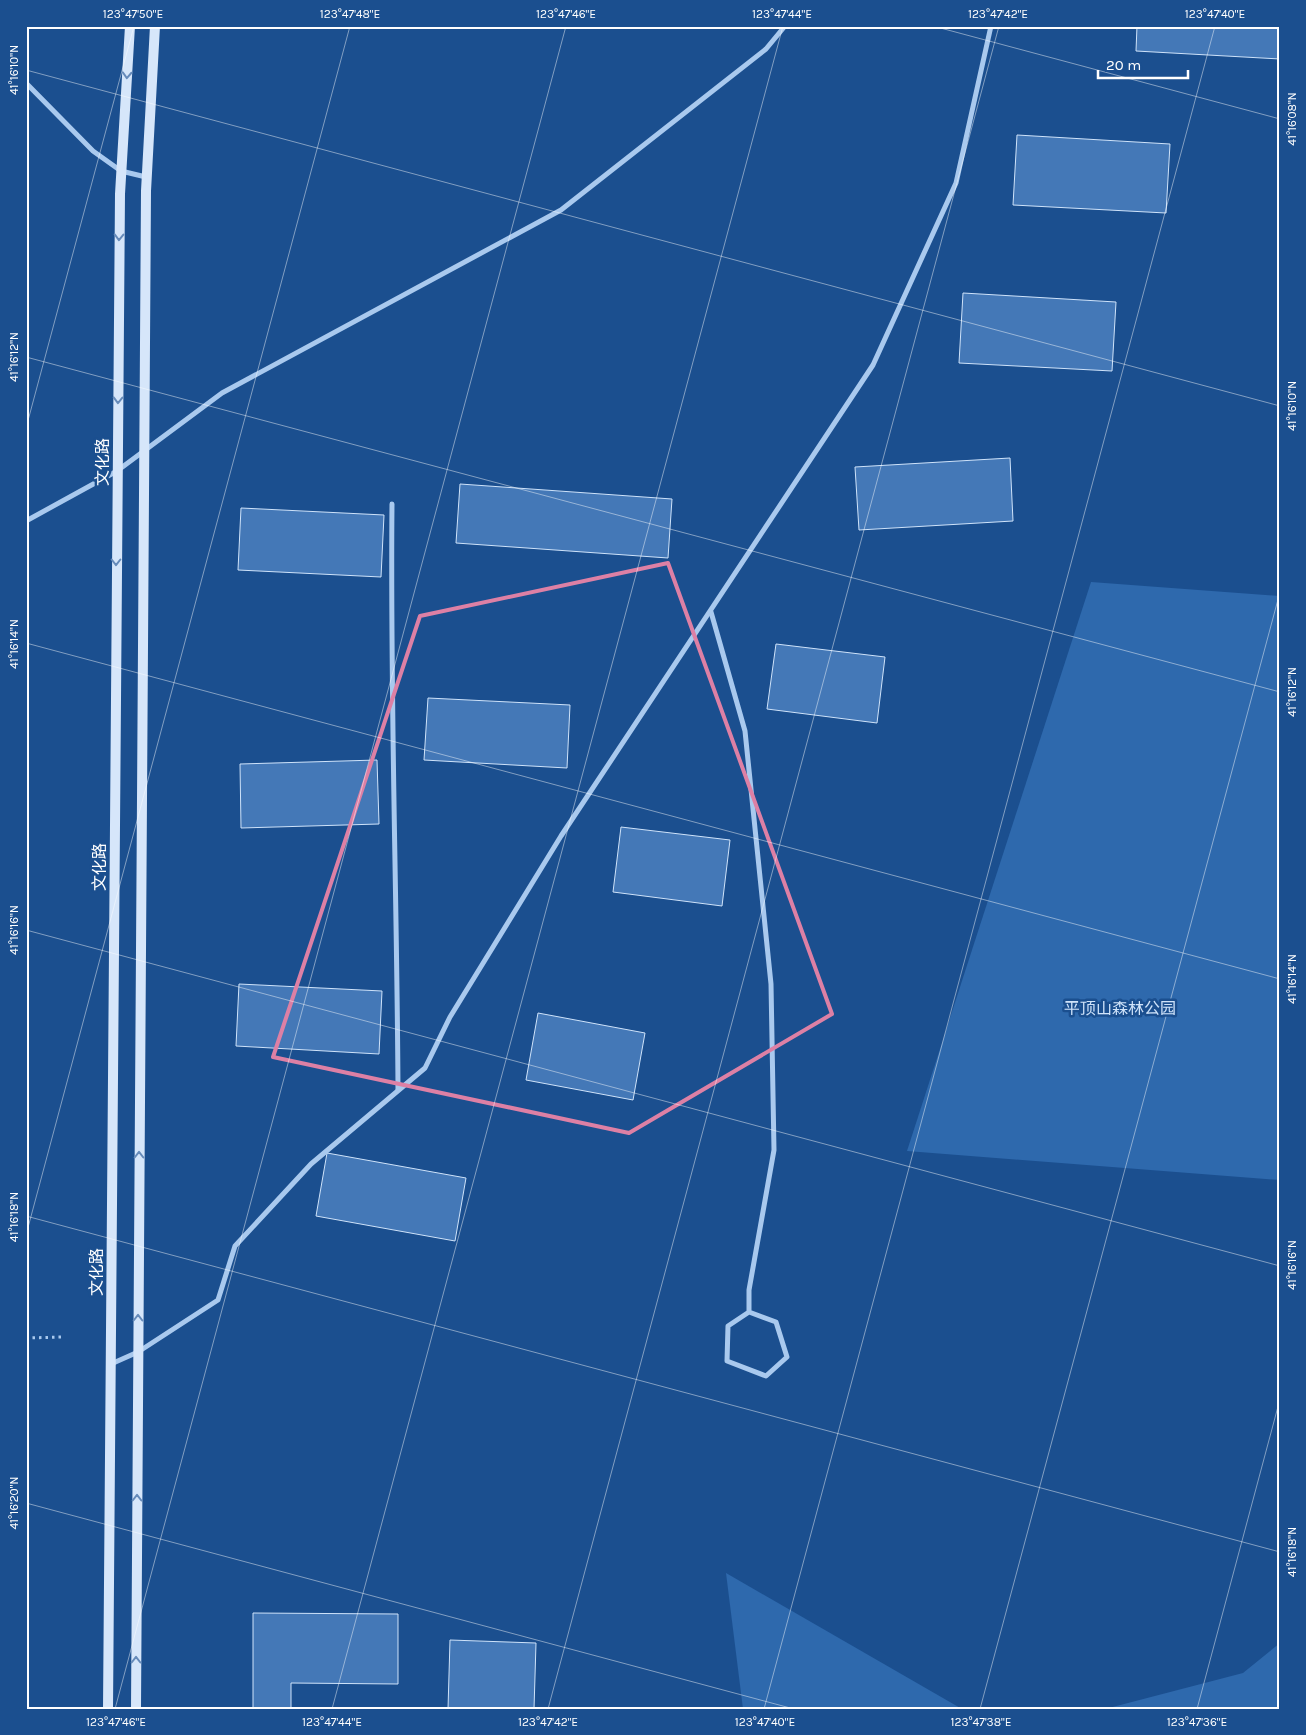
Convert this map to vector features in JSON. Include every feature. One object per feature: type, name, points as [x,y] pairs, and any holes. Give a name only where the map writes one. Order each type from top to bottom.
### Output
[{"type":"street","name":"文化路","points":[[108,1709],[117,471],[121,172],[130,26]]},
{"type":"street","points":[[136,1709],[146,177],[155,26]]},
{"type":"street","points":[[26,521],[117,471],[144,449],[222,394],[562,210],[766,49],[785,26]]},
{"type":"street","points":[[110,1365],[138,1352],[218,1300],[235,1246],[310,1164],[425,1068],[450,1018],[561,836],[873,365],[956,183],[991,26]]},
{"type":"street","points":[[26,83],[93,150],[121,172],[146,177]]},
{"type":"street","points":[[392,504],[391,622],[397,895],[398,1090]]},
{"type":"street","points":[[711,612],[744,731],[771,984],[774,1150],[749,1290],[748,1312]]},
{"type":"street","points":[[748,1312],[776,1322],[787,1357],[766,1376],[727,1361],[728,1326],[748,1312]]},
{"type":"path","points":[[26,1338],[62,1337]]},
{"type":"highlighted area","points":[[668,563],[832,1014],[629,1133],[273,1057],[420,616]]},
{"type":"green space","name":"平顶山森林公园","points":[[1091,582],[1280,596],[1280,1180],[907,1151]]},
{"type":"green space","points":[[726,1573],[962,1709],[743,1709]]},
{"type":"green space","points":[[1280,1643],[1280,1709],[1105,1709],[1243,1673]]},
{"type":"building","points":[[1137,26],[1280,26],[1280,59],[1136,51]]},
{"type":"building","points":[[1017,135],[1170,144],[1166,213],[1013,205]]},
{"type":"building","points":[[963,293],[1116,302],[1112,371],[959,363]]},
{"type":"building","points":[[1010,458],[1013,521],[859,530],[855,467]]},
{"type":"building","points":[[460,484],[672,499],[668,558],[456,543]]},
{"type":"building","points":[[241,508],[384,515],[381,577],[238,570]]},
{"type":"building","points":[[776,644],[885,657],[877,723],[767,709]]},
{"type":"building","points":[[428,698],[570,705],[567,768],[424,760]]},
{"type":"building","points":[[377,760],[379,824],[241,828],[240,764]]},
{"type":"building","points":[[621,827],[730,840],[722,906],[613,892]]},
{"type":"building","points":[[239,984],[382,991],[379,1054],[236,1046]]},
{"type":"building","points":[[538,1013],[645,1033],[633,1100],[526,1080]]},
{"type":"building","points":[[327,1153],[466,1178],[455,1241],[316,1216]]},
{"type":"building","points":[[253,1613],[398,1614],[398,1684],[291,1683],[291,1709],[253,1709]]},
{"type":"building","points":[[450,1640],[536,1643],[534,1709],[448,1709]]}]
